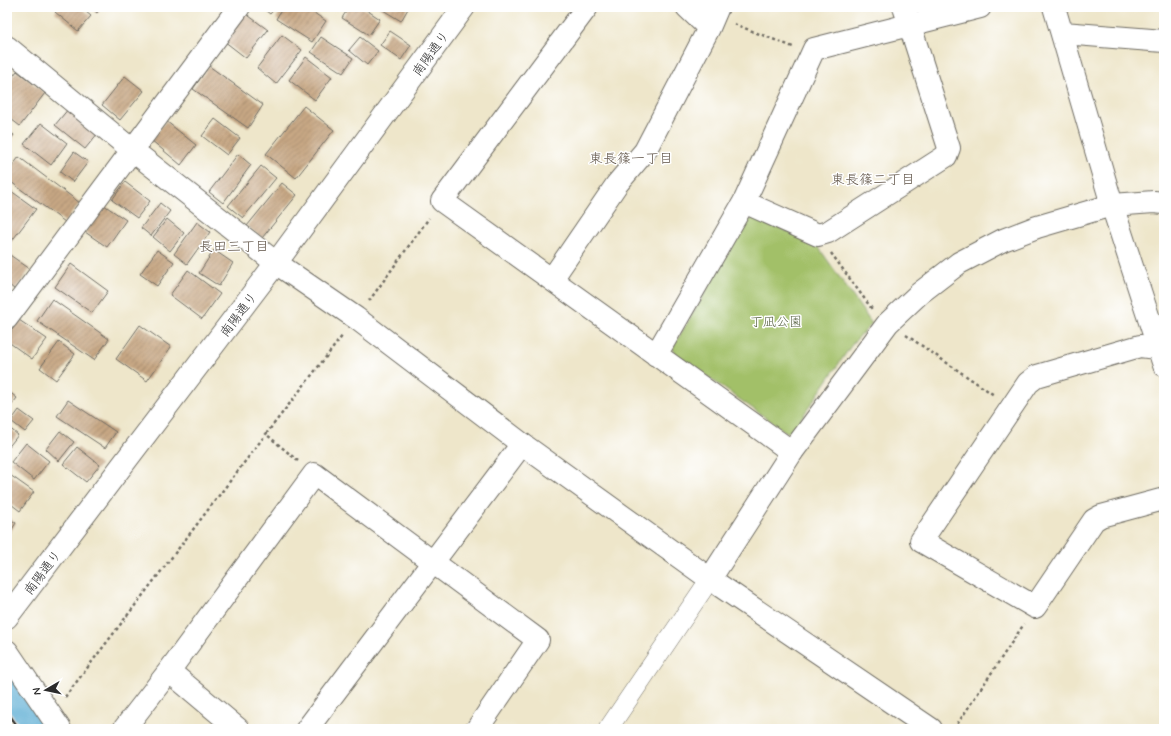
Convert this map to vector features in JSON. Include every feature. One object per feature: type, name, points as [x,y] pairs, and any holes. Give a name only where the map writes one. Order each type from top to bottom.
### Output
[{"type":"street","points":[[7,318],[239,7]]},
{"type":"street","name":"南陽通り","points":[[7,617],[276,263],[464,7]]},
{"type":"street","points":[[587,7],[442,201],[792,452]]},
{"type":"street","points":[[552,279],[617,184],[645,151],[713,17],[687,7]]},
{"type":"street","points":[[656,355],[744,202],[814,49],[907,16],[980,7]]},
{"type":"street","points":[[1054,7],[1063,33],[1112,205],[1162,354]]},
{"type":"street","points":[[744,202],[818,235],[828,232],[946,156],[949,148],[907,16]]},
{"type":"street","points":[[1063,33],[1164,41]]},
{"type":"street","points":[[7,47],[132,150],[276,263],[356,318],[522,444],[710,579],[932,729]]},
{"type":"street","points":[[608,729],[710,579],[792,452],[888,323],[920,293],[959,263],[1003,240],[1037,226],[1112,205],[1154,202],[1164,203]]},
{"type":"street","points":[[1162,354],[1140,346],[1037,376],[1028,383],[922,541],[1035,607],[1094,520],[1101,516],[1164,499]]},
{"type":"street","points":[[307,729],[522,444]]},
{"type":"street","points":[[124,729],[170,671],[314,474],[538,640],[477,729]]},
{"type":"street","points":[[7,651],[55,722]]},
{"type":"street","points":[[170,671],[238,729]]},
{"type":"path","points":[[713,17],[812,54]]},
{"type":"path","points":[[55,722],[266,434],[356,318],[442,201]]},
{"type":"path","points":[[818,235],[874,313],[1012,407]]},
{"type":"path","points":[[266,434],[314,474]]},
{"type":"path","points":[[954,729],[1035,607]]},
{"type":"green space","name":"丁凪公園","points":[[756,217],[817,245],[872,324],[853,343],[792,432],[786,432],[674,353],[673,347],[747,221]]},
{"type":"building","points":[[59,7],[80,7],[91,16],[78,31],[55,12]]},
{"type":"building","points":[[90,7],[101,7],[97,13]]},
{"type":"building","points":[[261,7],[276,7],[270,14]]},
{"type":"building","points":[[283,7],[305,7],[326,21],[312,42],[276,19]]},
{"type":"building","points":[[349,7],[362,7],[380,19],[369,35],[342,18]]},
{"type":"building","points":[[378,7],[409,7],[401,21]]},
{"type":"building","points":[[245,13],[268,30],[246,58],[224,41]]},
{"type":"building","points":[[390,31],[411,45],[401,60],[380,45]]},
{"type":"building","points":[[282,35],[302,50],[276,84],[257,68]]},
{"type":"building","points":[[321,37],[353,58],[343,73],[311,52]]},
{"type":"building","points":[[360,37],[378,51],[367,65],[349,50]]},
{"type":"building","points":[[306,57],[332,77],[315,100],[289,80]]},
{"type":"building","points":[[209,66],[263,105],[248,128],[193,89]]},
{"type":"building","points":[[17,71],[45,93],[20,126],[7,116],[7,84]]},
{"type":"building","points":[[125,76],[144,91],[120,120],[102,105]]},
{"type":"building","points":[[304,106],[334,130],[296,178],[266,154]]},
{"type":"building","points":[[69,108],[98,133],[85,149],[55,125]]},
{"type":"building","points":[[215,119],[240,138],[227,155],[202,136]]},
{"type":"building","points":[[166,121],[196,145],[181,165],[151,140]]},
{"type":"building","points":[[41,123],[67,143],[51,165],[24,144]]},
{"type":"building","points":[[7,129],[14,135],[7,144]]},
{"type":"building","points":[[74,152],[88,162],[73,182],[60,172]]},
{"type":"building","points":[[238,154],[251,165],[223,203],[209,192]]},
{"type":"building","points":[[19,157],[80,203],[65,222],[7,179],[7,173]]},
{"type":"building","points":[[261,166],[276,178],[243,218],[228,206]]},
{"type":"building","points":[[125,182],[150,201],[137,218],[112,200]]},
{"type":"building","points":[[282,183],[297,195],[262,238],[247,226]]},
{"type":"building","points":[[7,188],[36,209],[11,242],[7,239]]},
{"type":"building","points":[[160,203],[170,211],[151,236],[141,228]]},
{"type":"building","points":[[104,205],[126,220],[107,247],[85,232]]},
{"type":"building","points":[[167,219],[184,233],[170,251],[153,237]]},
{"type":"building","points":[[197,222],[210,232],[187,264],[174,254]]},
{"type":"building","points":[[157,250],[174,262],[157,286],[140,274]]},
{"type":"building","points":[[214,250],[233,263],[219,286],[199,273]]},
{"type":"building","points":[[7,253],[30,269],[15,290],[7,283]]},
{"type":"building","points":[[71,264],[108,291],[92,313],[55,287]]},
{"type":"building","points":[[188,270],[220,294],[202,319],[170,295]]},
{"type":"building","points":[[52,299],[109,339],[94,360],[37,321]]},
{"type":"building","points":[[19,320],[47,339],[32,359],[7,341],[7,337]]},
{"type":"building","points":[[140,325],[171,347],[147,381],[116,359]]},
{"type":"building","points":[[59,342],[75,354],[56,380],[40,368]]},
{"type":"building","points":[[7,390],[17,398],[7,411]]},
{"type":"building","points":[[68,400],[116,432],[105,448],[57,416]]},
{"type":"building","points":[[19,410],[34,421],[25,432],[11,421]]},
{"type":"building","points":[[7,426],[18,435],[7,449]]},
{"type":"building","points":[[60,431],[74,442],[59,461],[46,449]]},
{"type":"building","points":[[26,443],[49,461],[34,480],[11,462]]},
{"type":"building","points":[[77,447],[100,465],[86,482],[63,464]]},
{"type":"building","points":[[10,475],[34,492],[20,511],[7,501],[7,478]]},
{"type":"building","points":[[7,517],[16,523],[7,537]]},
{"type":"waterway","points":[[7,675],[44,729]]},
{"type":"railway","points":[[7,712],[19,729]]},
{"type":"district","name":"東長篠一丁目","points":[[631,158]]},
{"type":"district","name":"東長篠二丁目","points":[[873,179]]},
{"type":"district","name":"長田三丁目","points":[[234,246]]}]
